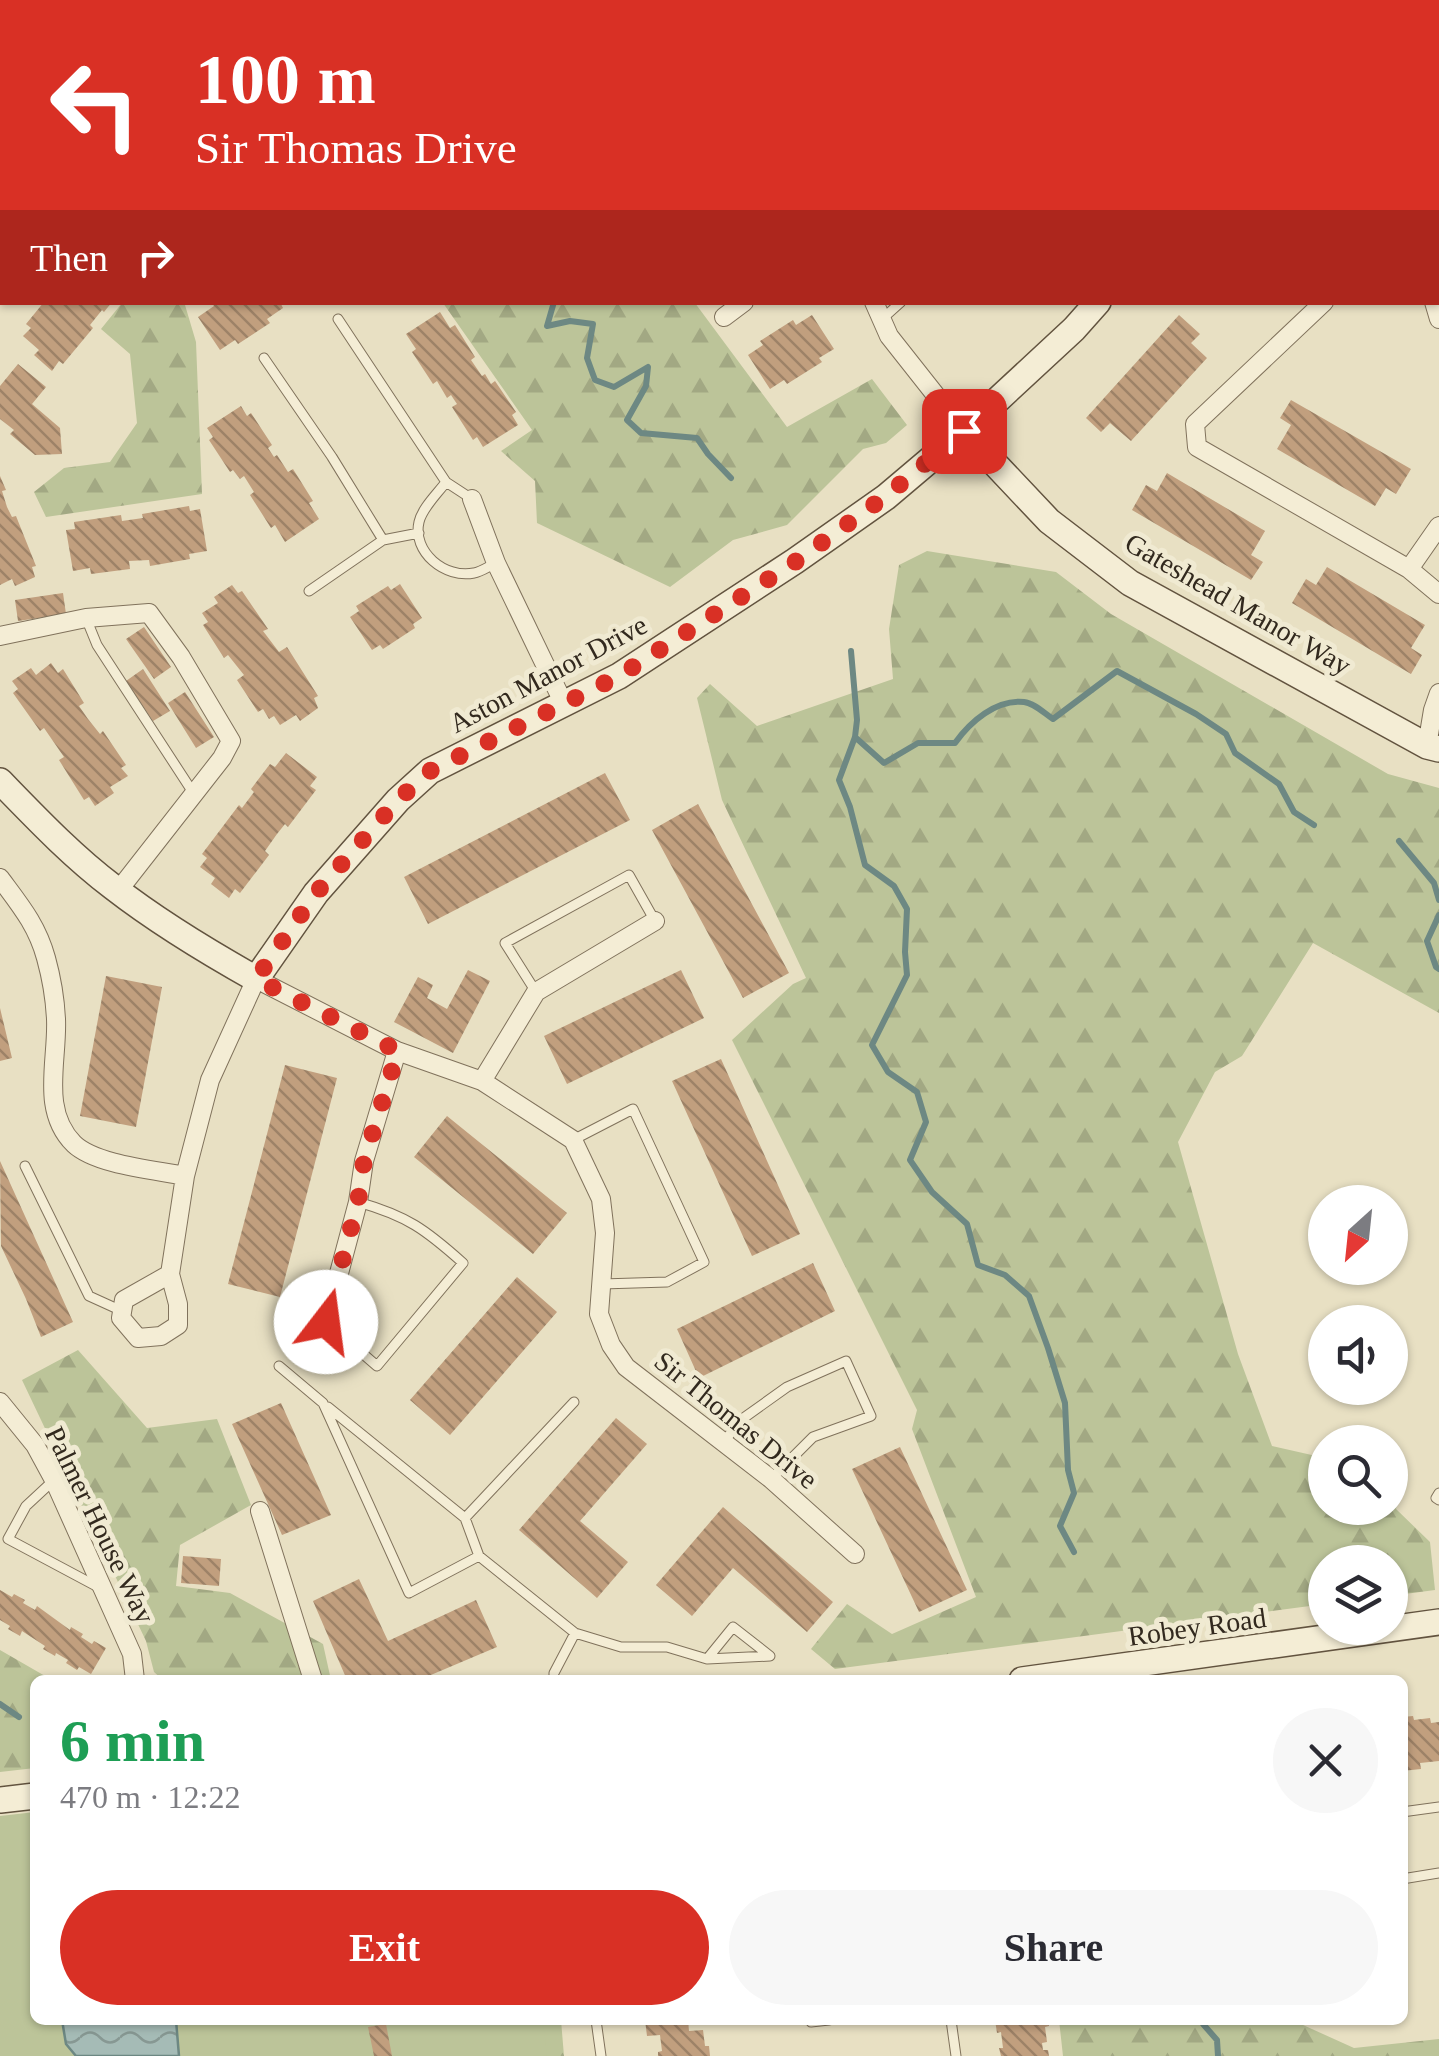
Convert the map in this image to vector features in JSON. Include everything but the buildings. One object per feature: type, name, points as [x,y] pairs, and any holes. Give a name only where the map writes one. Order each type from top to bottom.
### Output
[{"type":"street","points":[[724,317],[740,305]]},
{"type":"street","name":"Aston Manor Drive","points":[[122,1310],[121,1318],[138,1338],[161,1336],[178,1325],[178,1304],[170,1274],[185,1176],[210,1080],[256,979],[316,893],[398,800],[430,771],[619,676],[795,562],[886,496],[964,431],[1095,305]]},
{"type":"street","points":[[1321,305],[1194,424],[1198,447],[1409,570],[1439,594]]},
{"type":"street","name":"Gateshead Manor Way","points":[[877,311],[889,336],[964,431],[1049,521],[1130,583],[1433,747]]},
{"type":"street","points":[[472,499],[496,563],[563,702]]},
{"type":"street","points":[[1409,570],[1439,526]]},
{"type":"street","points":[[0,636],[86,618],[149,613],[230,741],[222,758],[118,891]]},
{"type":"street","points":[[1433,747],[1433,710],[1439,693]]},
{"type":"street","points":[[0,782],[50,833],[118,891],[188,940],[398,1051],[482,1081],[574,1140]]},
{"type":"street","points":[[0,878],[34,924],[47,960],[56,1019],[51,1084],[58,1122],[76,1146],[100,1158],[185,1176]]},
{"type":"street","points":[[482,1081],[536,992],[655,921]]},
{"type":"street","points":[[326,1322],[358,1202],[364,1161],[398,1051]]},
{"type":"street","name":"Sir Thomas Drive","points":[[574,1140],[601,1198],[606,1233],[600,1314],[626,1368],[724,1442],[855,1554]]},
{"type":"street","points":[[122,1310],[124,1300],[170,1274]]},
{"type":"street","name":"Palmer House Way","points":[[0,1402],[35,1444],[54,1480],[132,1654],[134,1675]]},
{"type":"street","points":[[260,1510],[311,1675]]},
{"type":"street","name":"Robey Road","points":[[1058,1675],[1439,1622]]},
{"type":"street","points":[[0,1800],[30,1797]]},
{"type":"lane","points":[[338,319],[446,482],[472,499]]},
{"type":"lane","points":[[264,358],[332,457],[382,540]]},
{"type":"lane","points":[[446,482],[419,519],[418,540],[431,561],[451,572],[474,574],[496,563]]},
{"type":"lane","points":[[309,592],[382,540],[419,533]]},
{"type":"lane","points":[[86,618],[97,644],[194,794]]},
{"type":"lane","points":[[536,992],[505,943],[629,876],[655,921]]},
{"type":"lane","points":[[574,1140],[632,1109],[704,1262],[667,1282],[602,1284]]},
{"type":"lane","points":[[26,1166],[89,1296],[122,1310]]},
{"type":"lane","points":[[326,1322],[377,1366],[463,1263],[428,1232],[393,1212],[358,1202]]},
{"type":"lane","points":[[724,1442],[745,1417],[787,1387],[846,1361],[871,1416],[813,1437],[770,1480]]},
{"type":"lane","points":[[279,1366],[466,1518],[479,1556],[575,1633],[622,1647],[667,1647],[708,1659],[770,1656],[733,1627],[708,1659]]},
{"type":"lane","points":[[466,1518],[574,1402]]},
{"type":"lane","points":[[323,1403],[409,1592],[479,1556]]},
{"type":"lane","points":[[54,1480],[26,1506],[8,1539],[102,1589]]},
{"type":"lane","points":[[554,1675],[575,1633]]},
{"type":"lane","points":[[1408,1811],[1439,1807]]},
{"type":"lane","points":[[1408,1878],[1439,1874]]},
{"type":"lane","points":[[597,2025],[601,2056]]},
{"type":"lane","points":[[953,2025],[956,2056]]},
{"type":"green space","points":[[120,305],[185,305],[196,342],[202,494],[46,517],[34,492],[64,468],[110,462],[137,423],[130,354],[101,329]]},
{"type":"green space","points":[[444,305],[696,305],[787,427],[872,379],[907,425],[886,443],[863,449],[787,525],[733,540],[670,587],[537,523],[535,481],[501,451],[532,430]]},
{"type":"green space","points":[[927,551],[1056,572],[1111,614],[1388,774],[1439,788],[1439,1013],[1313,943],[1242,1056],[1215,1072],[1178,1142],[1238,1354],[1272,1446],[1308,1454],[1308,1525],[1408,1525],[1408,1521],[1430,1542],[1435,1590],[1408,1594],[1408,1545],[1308,1545],[1308,1606],[835,1669],[811,1649],[847,1604],[892,1634],[976,1597],[912,1429],[917,1410],[732,1040],[793,984],[806,978],[722,800],[697,698],[710,684],[757,726],[893,679],[889,629],[899,565]]},
{"type":"green space","points":[[78,1350],[147,1428],[217,1419],[251,1505],[180,1545],[176,1586],[230,1593],[323,1644],[330,1675],[154,1672],[146,1641],[22,1380]]},
{"type":"green space","points":[[0,1650],[43,1675],[30,1675],[30,1769],[0,1772]]},
{"type":"green space","points":[[30,1813],[30,2025],[544,2025],[547,2056],[0,2056],[0,1816]]},
{"type":"green space","points":[[503,2025],[561,2025],[564,2056],[512,2056]]},
{"type":"green space","points":[[1060,2025],[1303,2025],[1354,2048],[1439,2039],[1439,2056],[1063,2056]]},
{"type":"water","points":[[63,2025],[176,2025],[179,2056],[76,2056],[66,2044]]},
{"type":"waterway","points":[[553,305],[547,326],[570,321],[593,324],[587,358],[595,380],[614,387],[648,367],[646,386],[627,420],[641,433],[697,438],[731,478]]},
{"type":"waterway","points":[[851,651],[857,720],[839,780],[865,865],[894,886],[907,909],[907,975],[872,1045],[888,1072],[917,1092],[926,1122],[910,1160],[932,1192],[967,1224],[978,1265],[1005,1275],[1029,1296],[1065,1403],[1068,1470],[1074,1493],[1060,1526],[1074,1552]]},
{"type":"waterway","points":[[855,737],[884,763],[918,743],[955,743],[976,720],[1004,704],[1028,703],[1053,719],[1117,671],[1226,734],[1235,753],[1279,784],[1294,812],[1314,825]]},
{"type":"waterway","points":[[1399,841],[1434,883],[1439,900]]},
{"type":"waterway","points":[[1439,915],[1427,941],[1439,969]]},
{"type":"waterway","points":[[0,1704],[19,1717]]},
{"type":"waterway","points":[[1204,2025],[1217,2040],[1218,2056]]},
{"type":"route","points":[[326,1322],[358,1202],[364,1161],[398,1051],[256,979],[316,893],[398,800],[430,771],[619,676],[795,562],[886,496],[964,431]]}]
